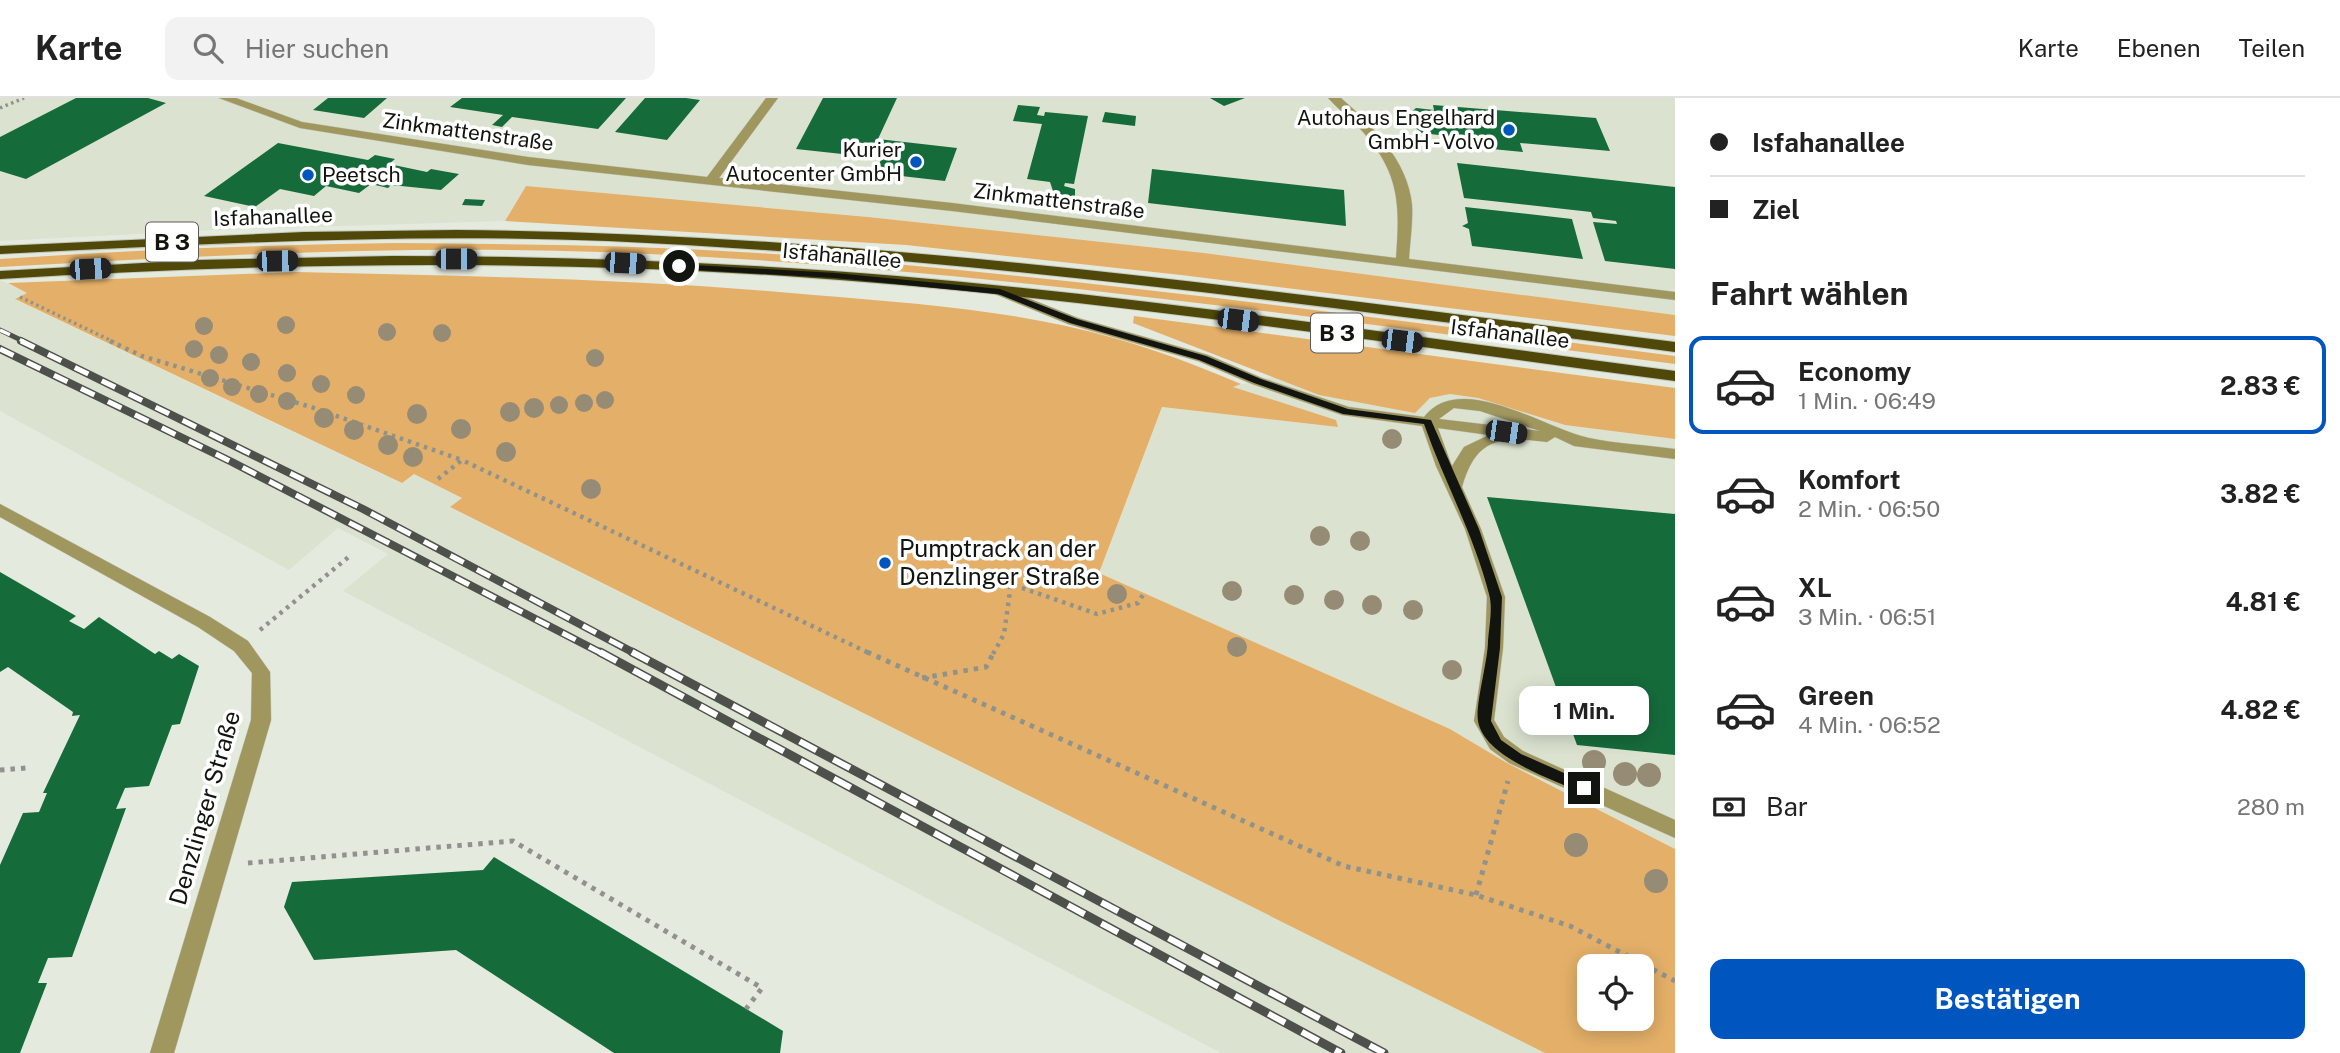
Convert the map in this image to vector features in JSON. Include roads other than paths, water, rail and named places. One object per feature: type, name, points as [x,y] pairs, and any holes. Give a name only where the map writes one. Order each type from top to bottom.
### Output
[{"type":"highway","name":"Isfahanallee","points":[[0,250],[343,235],[554,235],[735,243],[1050,270],[1675,347]]},
{"type":"highway","name":"Isfahanallee","points":[[0,275],[277,261],[519,260],[787,272],[1000,291],[1675,376]]},
{"type":"street","name":"Zinkmattenstraße","points":[[225,98],[300,125],[555,165],[712,180],[1675,296]]},
{"type":"street","points":[[712,180],[772,98]]},
{"type":"street","points":[[1334,98],[1372,134],[1397,178],[1405,201],[1402,262]]},
{"type":"street","points":[[1000,291],[1073,321],[1203,358],[1257,381],[1347,412],[1675,454]]},
{"type":"street","points":[[1428,422],[1436,410],[1453,403],[1474,405],[1584,442]]},
{"type":"street","points":[[1428,422],[1473,529],[1496,597],[1494,648],[1484,721],[1497,743],[1516,757],[1675,829]]},
{"type":"street","points":[[1454,487],[1460,463],[1475,444],[1504,436],[1558,439]]},
{"type":"street","name":"Denzlinger Straße","points":[[0,510],[204,622],[241,646],[261,672],[261,720],[162,1053]]},
{"type":"railway","points":[[0,330],[25,342]]},
{"type":"railway","points":[[21,341],[363,509],[636,654]]},
{"type":"railway","points":[[0,349],[232,462],[603,654]]},
{"type":"railway","points":[[600,652],[1341,1053]]},
{"type":"railway","points":[[632,652],[1384,1053]]},
{"type":"place","name":"Autohaus Engelhard GmbH - Volvo","points":[[1509,130]]},
{"type":"place","name":"Kurier Autocenter GmbH","points":[[916,162]]},
{"type":"place","name":"Peetsch","points":[[308,175]]},
{"type":"place","name":"Pumptrack an der Denzlinger Straße","points":[[885,563]]}]
